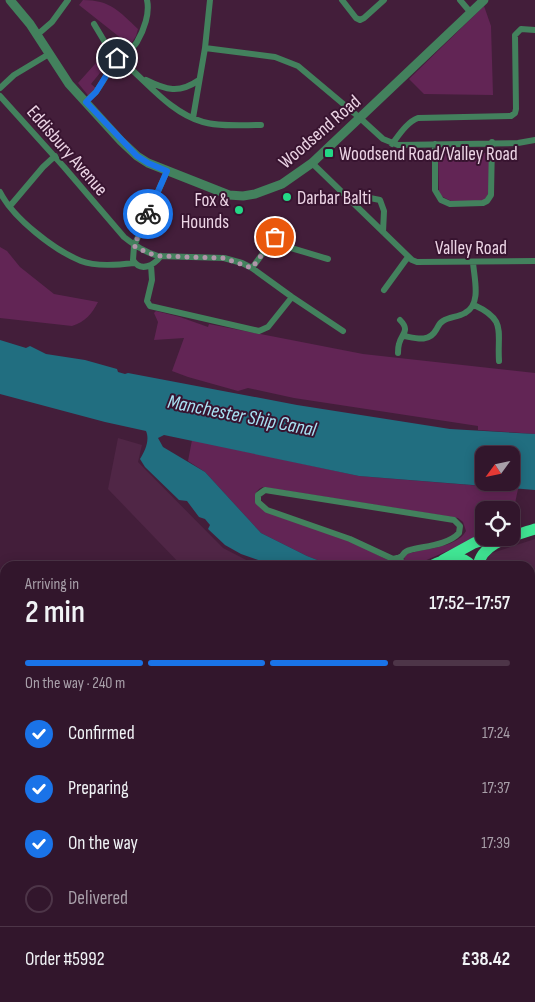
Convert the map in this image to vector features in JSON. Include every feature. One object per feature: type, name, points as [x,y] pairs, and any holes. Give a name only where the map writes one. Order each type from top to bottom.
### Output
[{"type":"highway","points":[[520,530],[535,528]]},
{"type":"highway","points":[[480,561],[482,553],[492,545],[535,528]]},
{"type":"highway","points":[[443,560],[475,543]]},
{"type":"highway","points":[[443,560],[461,558],[465,561]]},
{"type":"street","name":"Woodsend Road","points":[[10,0],[37,34],[69,84],[137,156],[148,163],[229,195],[243,196],[255,194],[282,184],[312,163],[484,0]]},
{"type":"street","points":[[37,34],[52,22],[68,0]]},
{"type":"street","points":[[147,0],[146,21],[137,41],[128,53],[126,61],[131,69],[166,100],[193,118],[203,122],[222,124],[261,125]]},
{"type":"street","points":[[193,118],[205,48],[210,0]]},
{"type":"street","points":[[342,0],[356,18],[360,20],[384,0]]},
{"type":"street","points":[[460,0],[471,13]]},
{"type":"street","points":[[86,102],[96,92],[121,52],[110,48],[103,33],[94,24]]},
{"type":"street","points":[[392,144],[400,133],[418,118],[511,116],[516,109],[515,35],[521,29],[535,30]]},
{"type":"street","points":[[205,48],[284,59],[298,66],[383,140],[392,144],[518,143],[535,140]]},
{"type":"street","points":[[0,88],[14,75],[49,54]]},
{"type":"street","points":[[140,77],[175,90],[190,86],[199,80]]},
{"type":"street","name":"Eddisbury Avenue","points":[[0,96],[134,246],[148,253],[161,256],[224,258],[252,268],[343,331]]},
{"type":"street","points":[[436,144],[435,190],[438,197],[450,204],[478,204],[487,202],[491,195],[492,142]]},
{"type":"street","points":[[10,206],[42,167],[55,156]]},
{"type":"street","name":"Valley Road","points":[[312,163],[408,257],[417,262],[535,262]]},
{"type":"street","points":[[134,263],[134,246],[167,171]]},
{"type":"street","points":[[0,192],[10,206],[36,233],[81,261],[103,264],[134,263],[143,267],[151,266],[161,256]]},
{"type":"street","points":[[351,200],[370,198],[380,200],[384,211],[383,232]]},
{"type":"street","points":[[252,268],[275,237],[291,248],[328,259]]},
{"type":"street","name":"Valley Road","points":[[384,290],[408,257]]},
{"type":"street","points":[[404,336],[423,339],[429,337],[444,320],[463,314],[474,305],[476,299],[473,262]]},
{"type":"street","points":[[151,266],[152,280],[147,301],[150,306],[259,331],[268,327],[292,297]]},
{"type":"street","points":[[474,305],[495,318],[500,335],[495,352],[499,361]]},
{"type":"street","points":[[398,353],[399,341],[404,336],[405,327],[400,320]]},
{"type":"street","points":[[262,491],[274,492],[454,520],[460,526],[459,533],[452,538],[404,552],[400,557],[393,559],[350,539],[268,510],[258,502],[258,495],[262,491]]},
{"type":"street","points":[[400,557],[401,561]]},
{"type":"shaded area","points":[[83,0],[107,4],[138,29],[136,36],[116,68],[108,63],[91,84],[98,90],[91,99],[78,83],[104,54],[109,58],[122,39],[79,5]]},
{"type":"shaded area","points":[[484,6],[491,26],[493,95],[424,94],[409,79]]},
{"type":"shaded area","points":[[438,153],[490,153],[490,191],[483,202],[453,202],[441,196],[439,192]]},
{"type":"shaded area","points":[[0,247],[7,251],[20,267],[54,294],[98,302],[88,317],[72,326],[0,318]]},
{"type":"shaded area","points":[[156,311],[208,327],[209,324],[363,354],[535,373],[535,434],[478,430],[478,426],[294,398],[248,388],[238,391],[188,377],[172,371],[184,338],[154,340],[158,322],[154,313]]},
{"type":"shaded area","points":[[118,438],[142,445],[138,462],[223,548],[248,561],[177,561],[108,489]]},
{"type":"shaded area","points":[[192,440],[359,476],[475,485],[475,491],[518,491],[515,501],[475,501],[475,540],[424,561],[405,561],[405,555],[447,545],[461,537],[466,531],[463,522],[458,518],[263,487],[258,490],[255,496],[257,504],[350,541],[389,561],[320,561],[261,533],[205,472],[188,461]]},
{"type":"shaded area","points":[[535,539],[535,561],[486,560],[492,553],[514,546],[520,546],[520,544]]},
{"type":"water","name":"Manchester Ship Canal","points":[[0,340],[26,348],[30,346],[46,354],[85,360],[117,369],[118,372],[125,374],[128,373],[297,405],[450,429],[535,434],[535,490],[520,489],[520,446],[475,446],[475,485],[359,476],[164,435],[158,438],[163,447],[205,472],[261,533],[320,561],[261,561],[241,554],[225,545],[208,529],[210,525],[205,519],[199,517],[187,501],[179,500],[145,467],[140,459],[147,442],[146,431],[0,394]]},
{"type":"way so far","points":[[148,214],[134,246],[158,256],[224,258],[252,268],[275,237]]},
{"type":"place","name":"Woodsend Road/Valley Road","points":[[329,153]]},
{"type":"place","name":"Darbar Balti","points":[[287,197]]},
{"type":"place","name":"Fox & Hounds","points":[[239,210]]},
{"type":"route","points":[[117,58],[94,96],[86,102],[137,156],[167,171],[148,214]]}]
